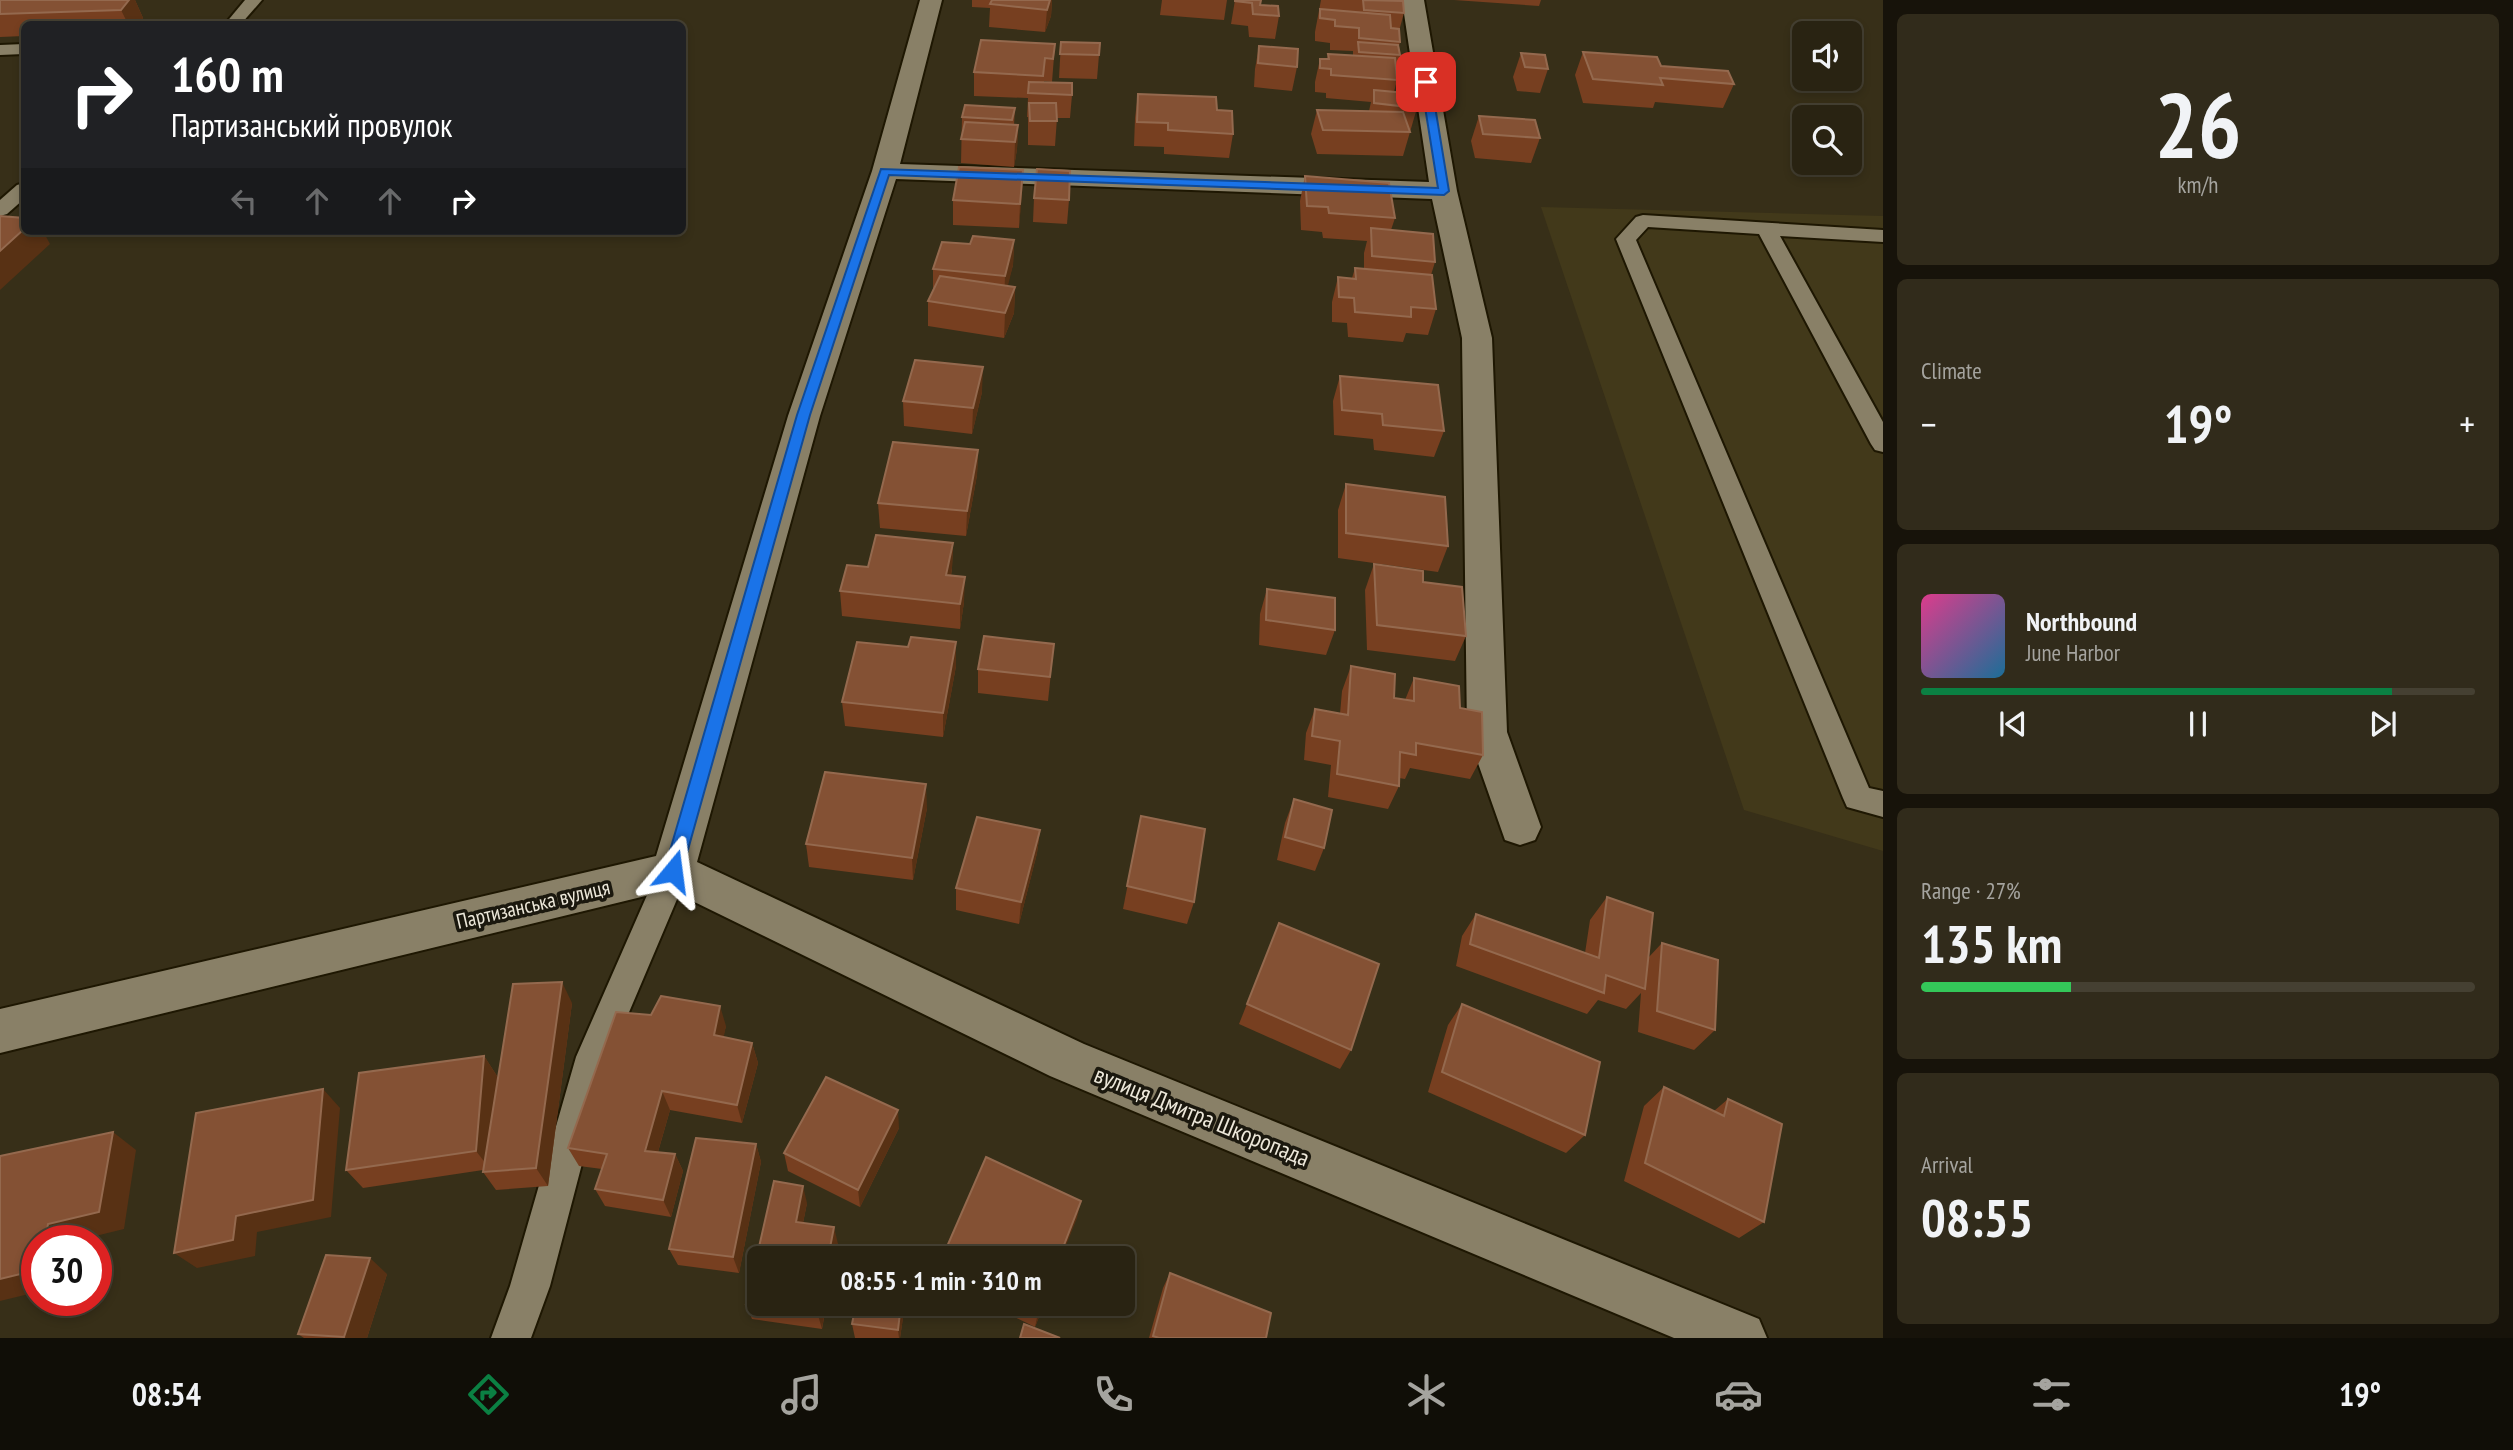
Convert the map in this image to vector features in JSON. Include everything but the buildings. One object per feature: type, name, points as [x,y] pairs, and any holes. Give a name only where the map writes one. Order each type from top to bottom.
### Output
[{"type":"street","points":[[673,871],[804,415],[884,171],[931,0]]},
{"type":"street","points":[[1413,0],[1444,191],[1477,338],[1487,732],[1520,827]]},
{"type":"street","points":[[884,171],[1444,191]]},
{"type":"street","name":"Партизанська вулиця","points":[[0,1031],[673,871]]},
{"type":"street","name":"вулиця Дмитра Шкоропада","points":[[673,871],[1067,1060],[1740,1338]]},
{"type":"lane","points":[[236,21],[254,0]]},
{"type":"lane","points":[[0,50],[21,49]]},
{"type":"lane","points":[[0,210],[21,191]]},
{"type":"lane","points":[[1883,236],[1643,221],[1626,239],[1858,798],[1883,804]]},
{"type":"lane","points":[[1766,228],[1883,444]]},
{"type":"lane","points":[[511,1338],[530,1286],[593,1057],[673,871]]},
{"type":"shaded area","points":[[1541,207],[1883,216],[1883,851],[1744,810]]},
{"type":"route","points":[[673,871],[804,415],[884,171],[1444,191],[1426,82]]}]
